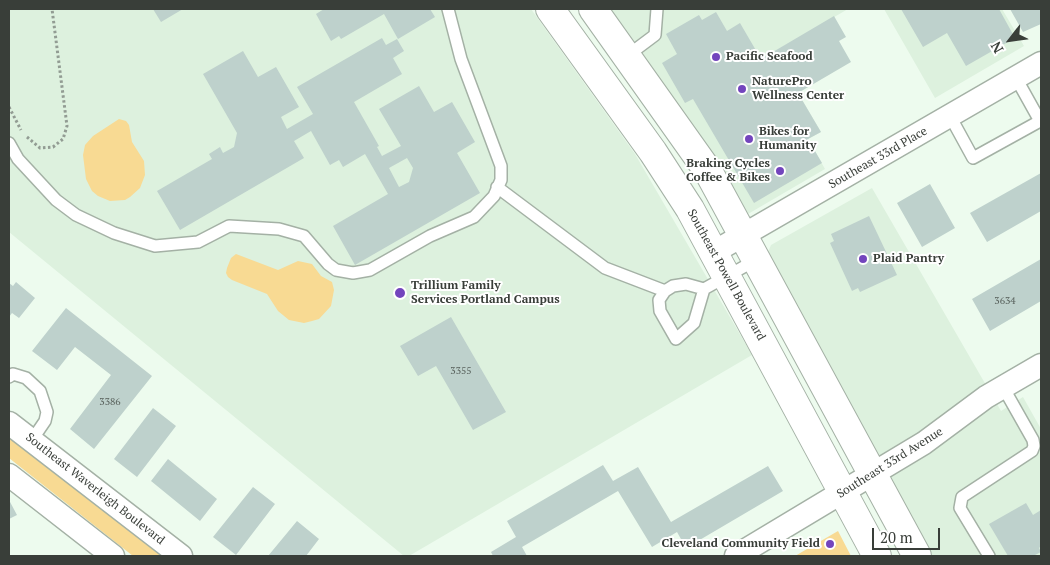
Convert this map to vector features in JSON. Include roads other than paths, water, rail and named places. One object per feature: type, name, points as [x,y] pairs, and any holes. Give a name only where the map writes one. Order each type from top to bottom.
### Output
[{"type":"main road","name":"Southeast Powell Boulevard","points":[[550,9],[653,152],[690,209],[714,252],[716,282],[843,492],[877,556]]},
{"type":"main road","points":[[593,9],[708,171],[916,556]]},
{"type":"street","name":"Southeast 33rd Place","points":[[714,252],[1041,63]]},
{"type":"street","name":"Southeast 33rd Avenue","points":[[736,556],[873,475],[941,432],[971,407],[1002,387],[1040,369]]},
{"type":"street","name":"Southeast Waverleigh Boulevard","points":[[9,422],[180,556]]},
{"type":"street","points":[[9,475],[113,556]]},
{"type":"lane","points":[[9,143],[18,159],[56,200],[76,215],[114,233],[156,246],[198,242],[229,226],[279,229],[304,236],[328,264],[344,272],[370,270],[430,236],[474,217],[494,196],[500,180],[501,166],[461,60],[448,9]]},
{"type":"lane","points":[[627,56],[655,35],[657,9]]},
{"type":"lane","points":[[950,116],[973,158],[1040,121],[1016,78]]},
{"type":"lane","points":[[497,187],[605,268],[665,292]]},
{"type":"lane","points":[[716,282],[694,323],[676,339],[660,311],[659,300],[665,292],[673,286],[716,282],[757,259]]},
{"type":"lane","points":[[9,377],[13,374],[26,378],[40,392],[47,412],[45,421],[32,440]]},
{"type":"lane","points":[[989,556],[960,508],[962,497],[1032,451],[1034,446],[1033,440],[1002,387]]},
{"type":"place","name":"Pacific Seafood","points":[[716,57]]},
{"type":"place","name":"NaturePro Wellness Center","points":[[742,89]]},
{"type":"place","name":"Bikes for Humanity","points":[[749,139]]},
{"type":"place","name":"Braking Cycles Coffee & Bikes","points":[[780,171]]},
{"type":"place","name":"Plaid Pantry","points":[[863,259]]},
{"type":"place","name":"Trillium Family Services Portland Campus","points":[[400,293]]},
{"type":"place","name":"Cleveland Community Field","points":[[830,544]]}]
